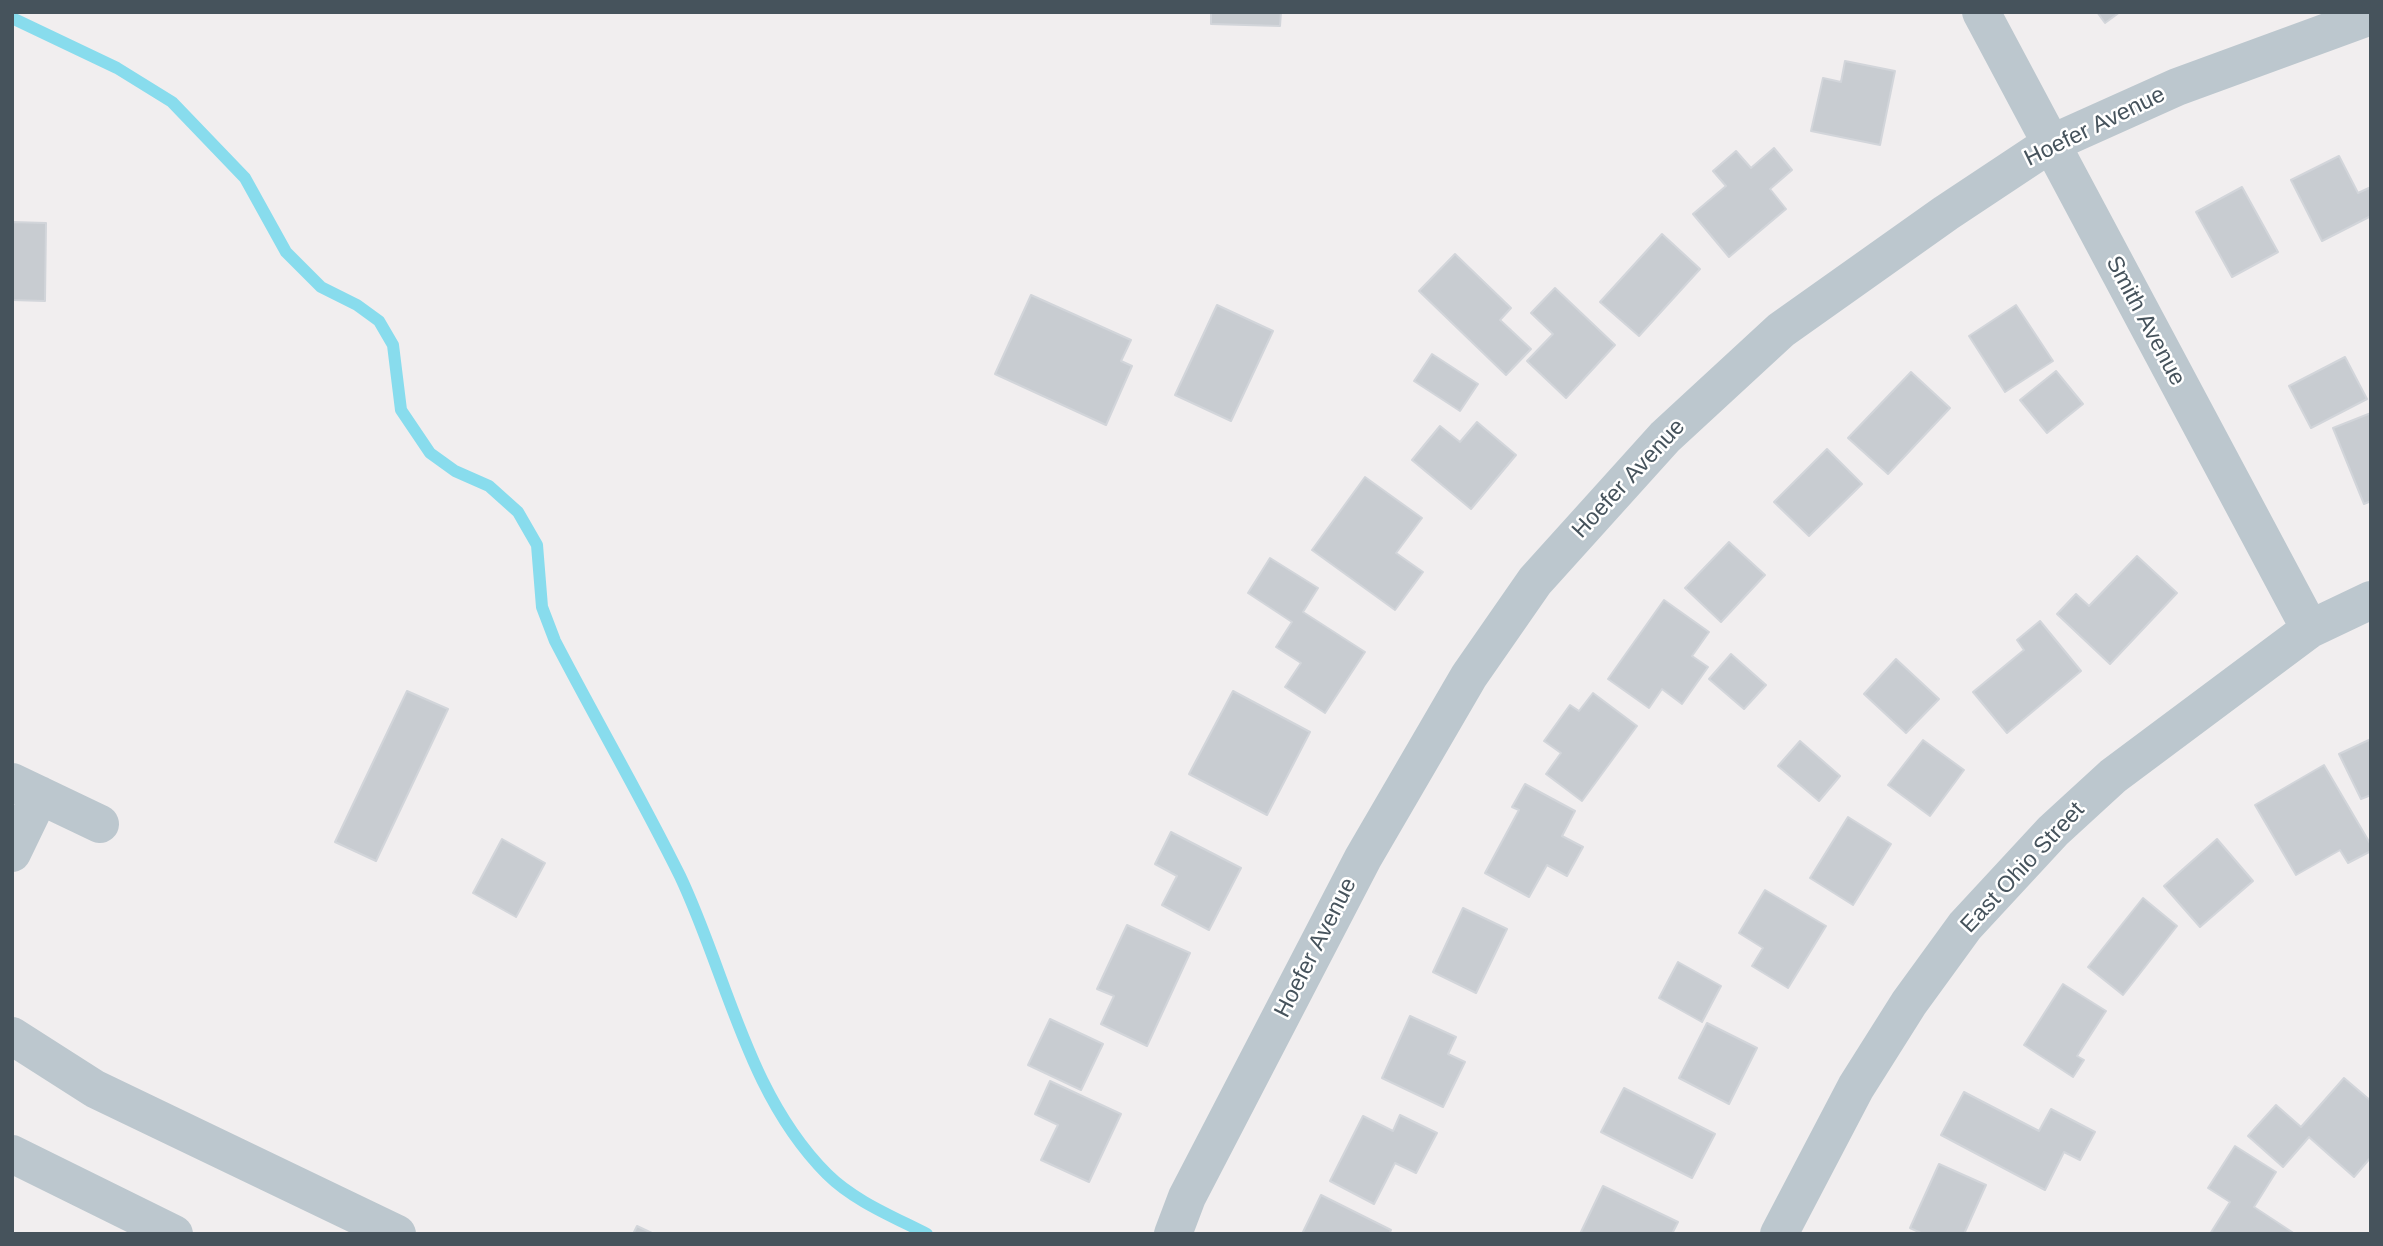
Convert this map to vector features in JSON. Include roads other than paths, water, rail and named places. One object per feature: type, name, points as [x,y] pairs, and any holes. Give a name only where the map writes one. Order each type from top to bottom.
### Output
[{"type":"street","name":"Smith Avenue","points":[[1981,12],[2310,629]]},
{"type":"street","name":"Hoefer Avenue","points":[[1173,1234],[1187,1197],[1363,858],[1469,676],[1535,581],[1665,437],[1781,330],[1946,213],[2050,144],[2177,86],[2371,16]]},
{"type":"street","name":"East Ohio Street","points":[[1779,1234],[1856,1087],[1909,1003],[1965,926],[2053,831],[2113,776],[2310,629],[2371,600]]},
{"type":"street","points":[[12,853],[26,788],[100,824]]},
{"type":"street","points":[[12,1036],[95,1088],[397,1234]]},
{"type":"street","points":[[12,1154],[174,1234]]},
{"type":"waterway","points":[[12,18],[117,68],[172,102],[245,178],[286,252],[321,287],[357,305],[379,321],[393,345],[401,410],[430,453],[455,471],[489,486],[518,512],[537,545],[542,607],[555,641],[680,876],[741,1032],[777,1108],[800,1142],[838,1184],[875,1208],[927,1234]]}]
